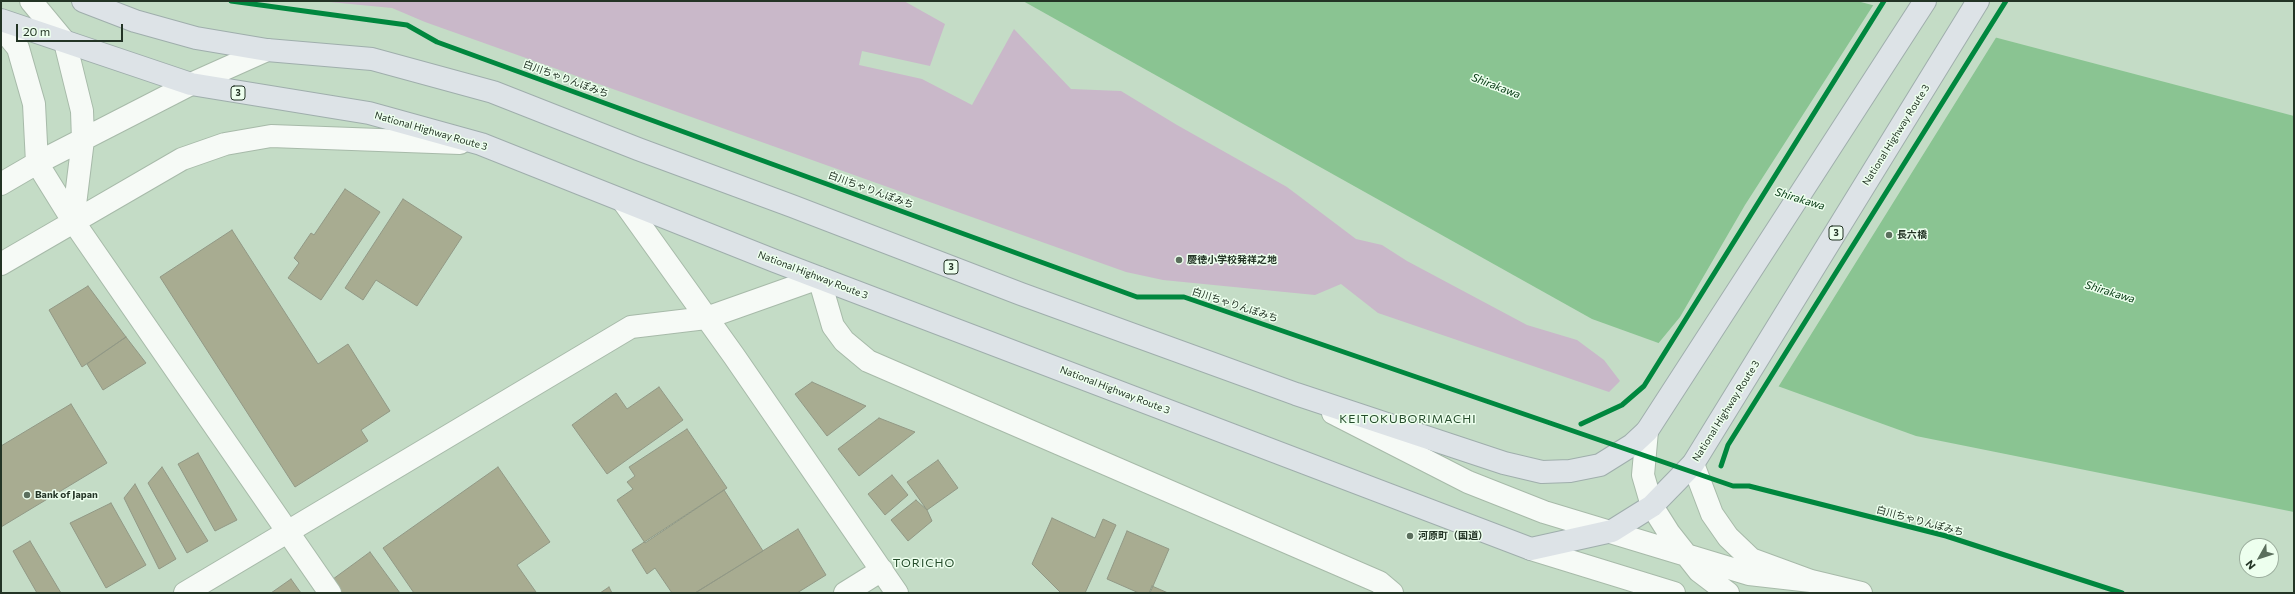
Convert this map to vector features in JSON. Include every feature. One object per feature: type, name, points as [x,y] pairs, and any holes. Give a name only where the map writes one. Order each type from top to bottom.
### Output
[{"type":"highway","name":"3","points":[[83,1],[135,21],[188,36],[267,50],[372,59],[493,92],[638,149],[800,208],[1021,294],[1296,394],[1504,463],[1542,472],[1570,471],[1600,465],[1641,442],[1925,1]]},
{"type":"highway","name":"National Highway Route 3","points":[[1,20],[191,84],[369,113],[481,144],[819,278],[1531,549],[1612,532],[1652,506],[1693,464],[1978,1]]},
{"type":"street","points":[[31,1],[65,42],[82,111],[83,140],[73,221]]},
{"type":"street","points":[[1,27],[18,48],[34,104],[37,163],[73,221],[330,593]]},
{"type":"street","points":[[1,184],[37,163],[191,84],[267,50]]},
{"type":"street","points":[[1,264],[182,158],[225,144],[271,136],[481,144]]},
{"type":"street","points":[[623,201],[897,593]]},
{"type":"street","points":[[185,593],[631,327],[706,318],[819,278],[833,326],[844,341],[868,362],[1379,582],[1392,593]]},
{"type":"street","points":[[1296,394],[1468,482],[1544,512],[1749,574],[1811,581]]},
{"type":"street","points":[[1641,442],[1643,475],[1652,506],[1669,533],[1699,571],[1728,593]]},
{"type":"street","points":[[1693,464],[1712,514],[1728,537],[1751,559],[1811,581],[1861,593]]},
{"type":"street","points":[[1531,549],[1674,593]]},
{"type":"street","points":[[845,593],[882,570]]},
{"type":"shaded area","points":[[319,1],[904,1],[945,24],[930,66],[862,51],[859,65],[922,79],[972,105],[1014,29],[1071,89],[1121,91],[1177,125],[1287,187],[1356,239],[1382,245],[1407,261],[1527,325],[1577,340],[1604,360],[1620,381],[1609,392],[1378,313],[1341,284],[1315,295],[1163,280],[1126,272],[425,22],[392,8]]},
{"type":"water","name":"Shirakawa","points":[[1023,1],[1857,1],[2294,116],[2294,512],[1916,436],[1592,319]]},
{"type":"pier","name":"長六橋","points":[[1874,4],[1997,36],[1777,389],[1657,345],[1680,317],[1745,205]]},
{"type":"building","points":[[345,189],[380,212],[321,300],[288,278],[299,263],[294,258],[311,233],[314,235]]},
{"type":"building","points":[[403,199],[462,237],[417,306],[376,280],[363,300],[345,288]]},
{"type":"building","points":[[232,230],[318,364],[348,344],[390,411],[361,430],[368,441],[295,487],[160,277]]},
{"type":"building","points":[[88,286],[126,337],[82,367],[49,310]]},
{"type":"building","points":[[126,337],[146,363],[103,390],[87,364]]},
{"type":"building","points":[[812,382],[866,406],[827,436],[795,394]]},
{"type":"building","points":[[659,387],[683,420],[607,474],[572,425],[616,393],[627,409]]},
{"type":"building","name":"Bank of Japan","points":[[71,404],[107,463],[1,527],[1,446]]},
{"type":"building","points":[[879,418],[915,432],[859,476],[838,449]]},
{"type":"building","points":[[687,429],[727,488],[645,543],[617,500],[633,489],[627,482],[635,476],[629,467]]},
{"type":"building","points":[[198,453],[237,520],[215,531],[178,464]]},
{"type":"building","points":[[938,460],[958,488],[927,510],[907,482]]},
{"type":"building","points":[[162,467],[208,541],[187,553],[148,483]]},
{"type":"building","points":[[498,467],[550,542],[517,565],[536,592],[414,593],[383,548]]},
{"type":"building","points":[[892,475],[908,495],[885,515],[868,494]]},
{"type":"building","points":[[135,484],[176,559],[159,569],[124,498]]},
{"type":"building","points":[[724,490],[763,551],[695,593],[672,593],[655,568],[647,574],[632,550]]},
{"type":"building","points":[[916,500],[927,510],[932,521],[908,541],[891,520]]},
{"type":"building","points":[[111,503],[146,565],[106,588],[70,523]]},
{"type":"building","points":[[1052,518],[1095,538],[1103,519],[1116,525],[1085,593],[1061,593],[1032,564]]},
{"type":"building","points":[[798,529],[826,575],[797,593],[695,593]]},
{"type":"building","points":[[1127,531],[1169,549],[1150,593],[1139,593],[1107,579]]},
{"type":"building","points":[[30,541],[61,593],[37,593],[13,551]]},
{"type":"building","points":[[370,552],[400,593],[337,593],[329,582]]},
{"type":"building","points":[[291,579],[301,593],[271,593]]},
{"type":"building","points":[[1152,586],[1168,593],[1149,593]]},
{"type":"building","points":[[609,587],[612,593],[600,593]]},
{"type":"cycle path","name":"白川ちゃりんぽみち","points":[[231,1],[407,25],[437,42],[1137,297],[1184,297],[1733,486],[1749,486],[1946,536],[2122,593]]},
{"type":"cycle path","points":[[1581,424],[1622,405],[1644,386],[1884,1]]},
{"type":"cycle path","points":[[1721,466],[1728,445],[2006,1]]},
{"type":"place","name":"長六橋","points":[[1889,235]]},
{"type":"place","name":"慶徳小学校発祥之地","points":[[1179,260]]},
{"type":"place","name":"Bank of Japan","points":[[27,495]]},
{"type":"place","name":"河原町（国道）","points":[[1410,536]]},
{"type":"district","name":"KEITOKUBORIMACHI","points":[[1408,419]]},
{"type":"district","name":"TORICHO","points":[[924,563]]}]
